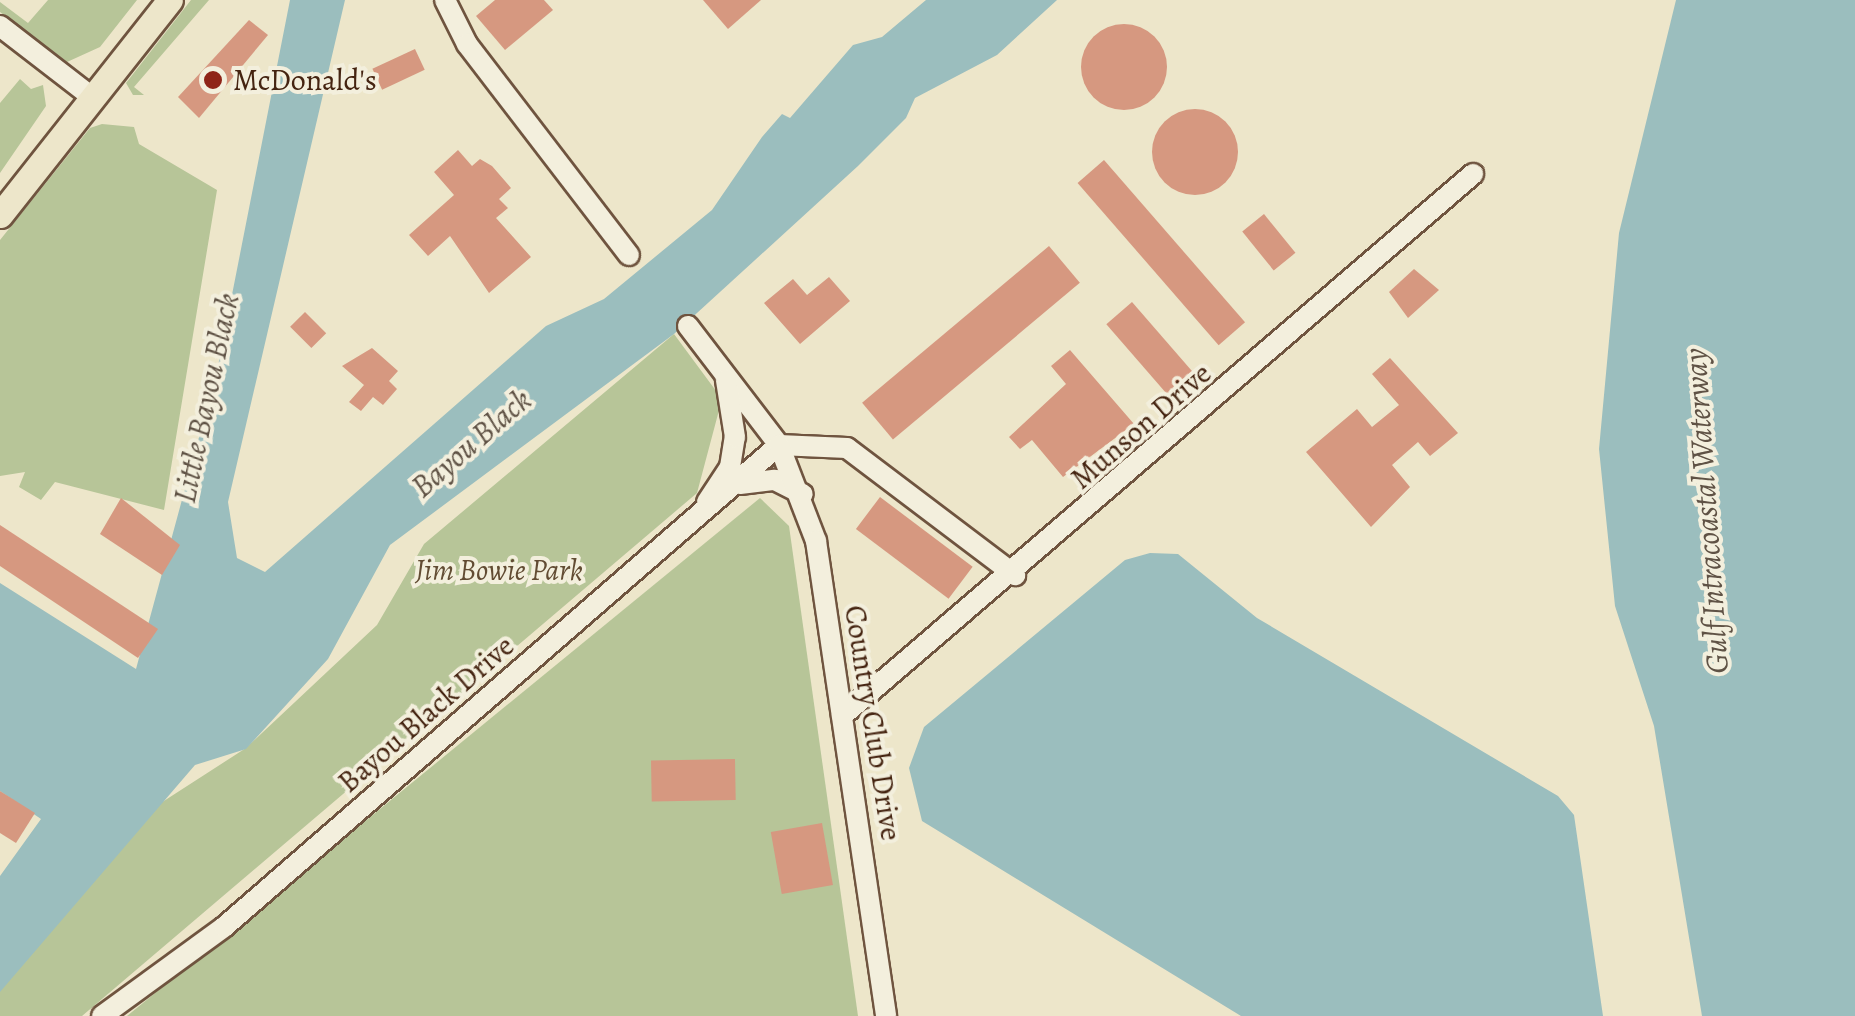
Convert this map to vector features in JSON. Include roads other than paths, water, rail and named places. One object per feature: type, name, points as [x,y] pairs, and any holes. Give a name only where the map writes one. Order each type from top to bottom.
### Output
[{"type":"main road","points":[[0,215],[170,0]]},
{"type":"street","points":[[444,0],[467,44],[629,256]]},
{"type":"street","points":[[0,26],[93,98]]},
{"type":"street","name":"Munson Drive","points":[[842,716],[1015,575],[1472,174]]},
{"type":"street","name":"Country Club Drive","points":[[688,326],[779,445],[803,494],[842,716],[886,1016]]},
{"type":"street","points":[[688,529],[730,467],[734,406],[719,364]]},
{"type":"street","points":[[779,445],[847,448],[1015,575]]},
{"type":"street","name":"Bayou Black Drive","points":[[102,1016],[224,927],[688,529],[779,445]]},
{"type":"street","points":[[738,484],[775,480],[803,494]]},
{"type":"water","name":"Bayou Black","points":[[290,0],[345,0],[228,502],[237,558],[265,572],[546,326],[604,299],[712,210],[762,137],[782,114],[790,118],[853,45],[882,37],[926,0],[1057,0],[997,55],[915,98],[906,118],[858,166],[674,334],[390,545],[328,659],[246,749],[195,765],[0,992],[0,876],[41,819],[0,791],[0,583],[136,669],[217,371]]},
{"type":"water","name":"Gulf Intracoastal Waterway","points":[[1676,0],[1855,0],[1855,1016],[1702,1016],[1654,726],[1615,606],[1599,449],[1619,233]]},
{"type":"water","points":[[1150,553],[1178,554],[1257,618],[1558,796],[1574,815],[1603,1016],[1241,1016],[922,821],[909,768],[924,727],[1125,560]]},
{"type":"place","name":"McDonald's","points":[[213,80]]},
{"type":"water label","name":"Little Bayou Black","points":[[206,398]]},
{"type":"park label","name":"Jim Bowie Park","points":[[499,570]]}]
